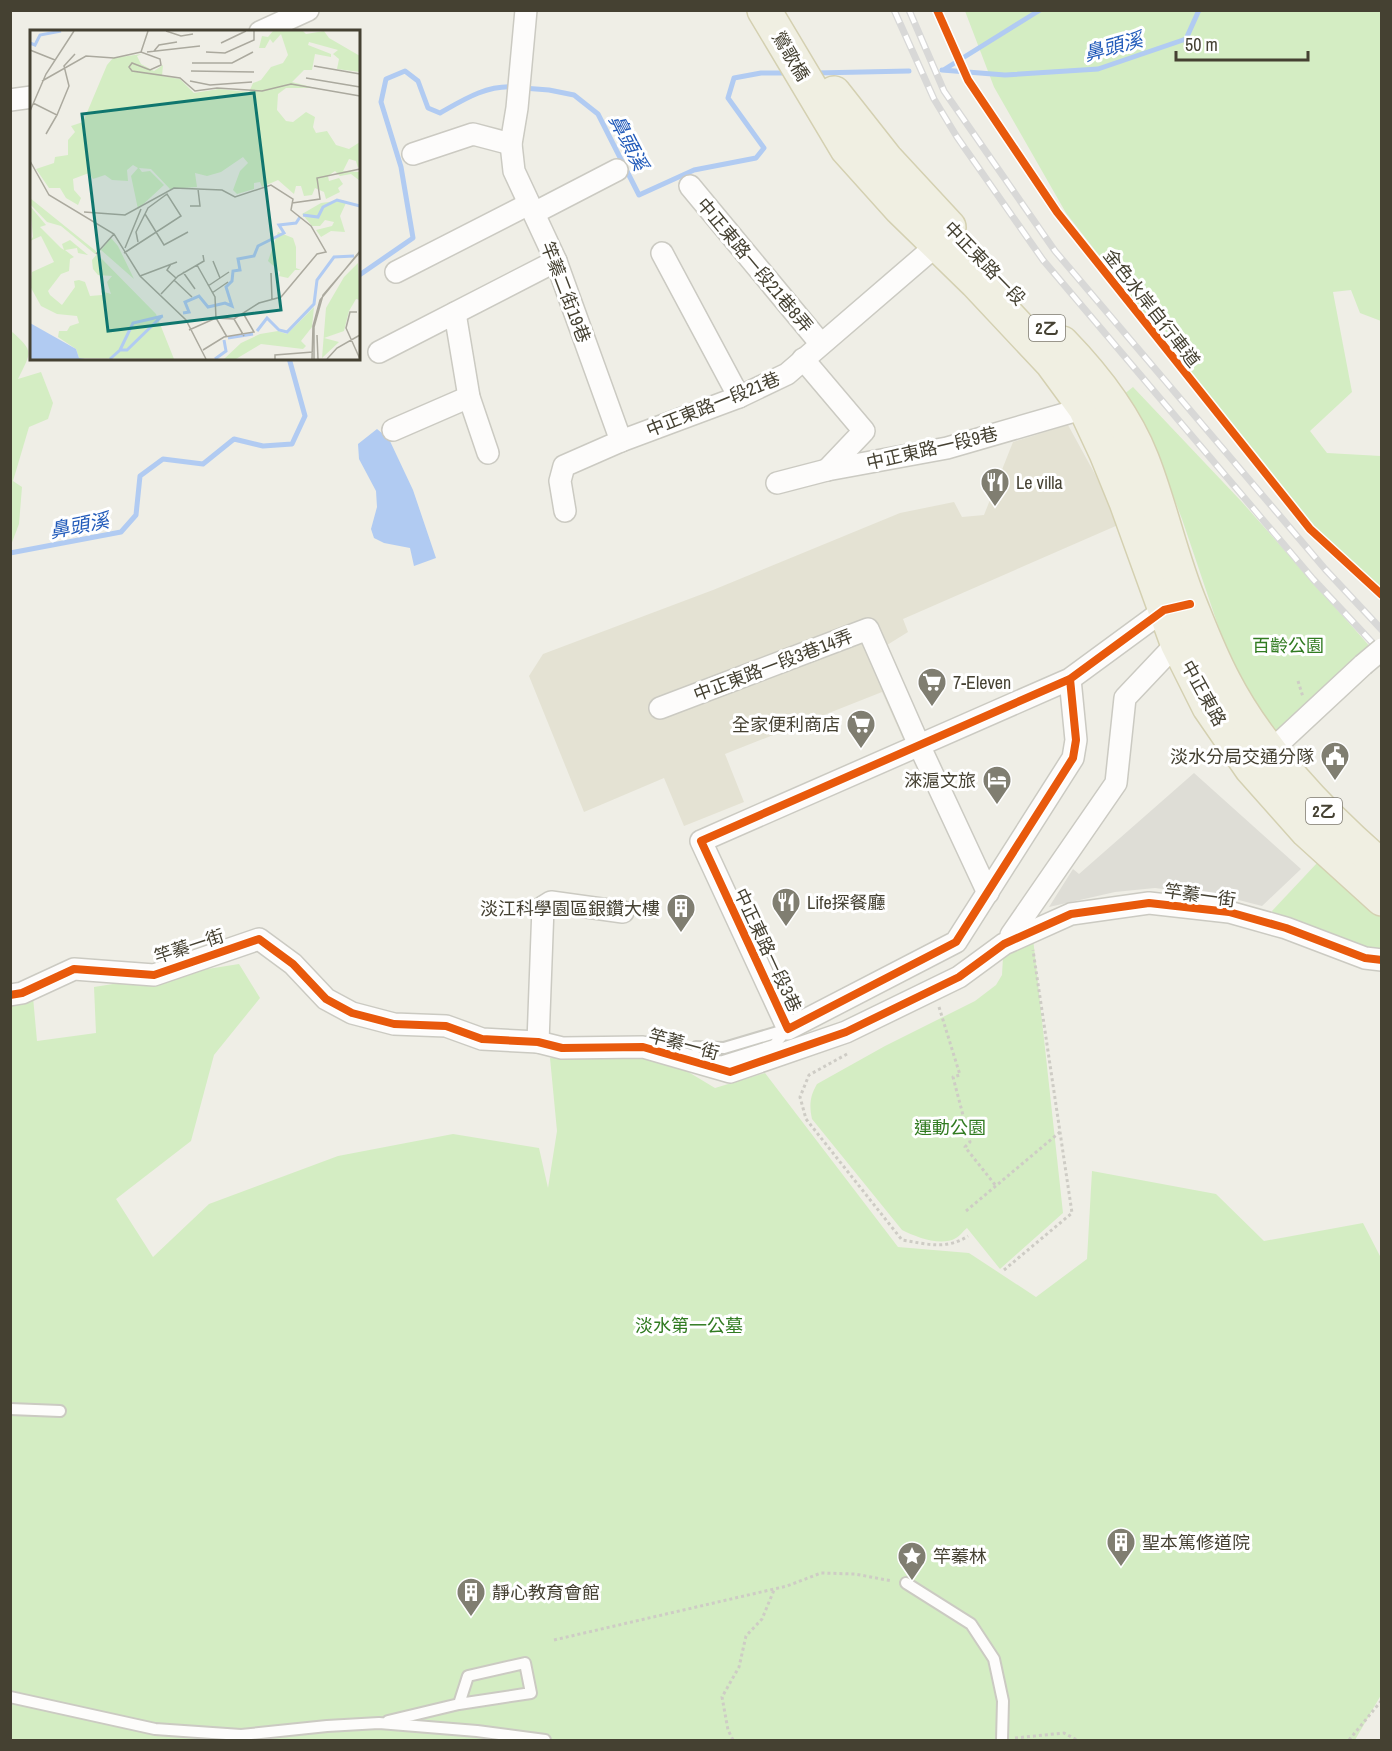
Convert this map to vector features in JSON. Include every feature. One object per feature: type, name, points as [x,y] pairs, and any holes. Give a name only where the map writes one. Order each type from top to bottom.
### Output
[{"type":"main road","name":"鶯歌橋","points":[[772,11],[826,97]]},
{"type":"main road","name":"中正東路一段","points":[[826,97],[848,149],[900,208],[938,244],[1052,363],[1085,408],[1126,502],[1177,607]]},
{"type":"main road","name":"中正東路一段","points":[[826,97],[1075,356],[1117,411],[1141,457],[1177,607]]},
{"type":"main road","name":"中正東路","points":[[1177,607],[1177,643],[1209,707],[1260,760],[1382,868]]},
{"type":"main road","name":"中正東路","points":[[1177,607],[1224,681],[1260,760],[1307,831],[1382,898]]},
{"type":"street","name":"竿蓁二街19巷","points":[[526,10],[517,108],[510,144],[514,171],[556,261],[621,441]]},
{"type":"street","points":[[264,30],[303,12]]},
{"type":"street","points":[[10,100],[30,97]]},
{"type":"street","points":[[413,154],[473,134],[510,144]]},
{"type":"street","points":[[396,272],[617,170]]},
{"type":"street","name":"中正東路一段21巷8弄","points":[[690,186],[821,344]]},
{"type":"street","name":"中正東路一段21巷","points":[[565,511],[560,481],[564,466],[621,441],[739,397],[787,374],[938,244]]},
{"type":"street","points":[[662,254],[739,397]]},
{"type":"street","points":[[379,352],[556,261]]},
{"type":"street","points":[[454,314],[469,397],[488,453]]},
{"type":"street","points":[[804,359],[864,431],[827,470]]},
{"type":"street","points":[[393,430],[469,397]]},
{"type":"street","name":"中正東路一段9巷","points":[[777,483],[827,470],[947,448],[1085,408]]},
{"type":"street","name":"中正東路一段3巷","points":[[1071,679],[1076,740],[1073,758],[956,942],[788,1029],[701,841],[1071,679],[1177,607]]},
{"type":"street","name":"中正東路一段3巷14弄","points":[[660,708],[868,629],[919,745]]},
{"type":"street","points":[[1021,934],[1116,783],[1125,699],[1177,643]]},
{"type":"street","points":[[1260,760],[1382,649]]},
{"type":"street","points":[[919,745],[988,893]]},
{"type":"street","points":[[538,1042],[543,907],[551,902],[623,912]]},
{"type":"street","name":"竿蓁一街","points":[[10,995],[22,993],[74,969],[154,975],[259,939],[293,964],[326,999],[352,1013],[394,1024],[446,1026],[482,1039],[538,1042],[562,1047],[643,1047],[678,1056],[695,1055],[730,1072],[846,1032],[959,978],[1021,934],[1071,914],[1149,903],[1229,912],[1286,928],[1365,958],[1382,960]]},
{"type":"lane","points":[[695,1055],[788,1029]]},
{"type":"lane","points":[[695,1055],[723,1061],[774,1045],[788,1029]]},
{"type":"lane","points":[[10,1409],[60,1411]]},
{"type":"lane","points":[[906,1583],[971,1624],[994,1659],[1003,1701],[1003,1740]]},
{"type":"lane","points":[[379,1724],[459,1704],[531,1693],[525,1663],[468,1676],[459,1704]]},
{"type":"lane","points":[[10,1697],[155,1729],[241,1735],[327,1726],[379,1724],[477,1731],[545,1740]]},
{"type":"path","points":[[1004,1270],[1072,1213],[1060,1132],[1021,934]]},
{"type":"path","points":[[938,1003],[960,1075],[953,1077],[970,1142],[965,1147],[996,1186]]},
{"type":"path","points":[[849,1053],[809,1075],[800,1097],[806,1119],[902,1240],[933,1246],[957,1243],[968,1236]]},
{"type":"path","points":[[966,1210],[1060,1132]]},
{"type":"path","points":[[554,1640],[774,1589],[821,1573],[855,1574],[906,1583]]},
{"type":"path","points":[[733,1740],[728,1730],[722,1697],[739,1667],[746,1636],[762,1619],[774,1589]]},
{"type":"path","points":[[1349,1740],[1382,1700]]},
{"type":"path","points":[[1003,1740],[1064,1733],[1077,1740]]},
{"type":"shaded area","points":[[1068,425],[1096,476],[1118,525],[903,619],[908,632],[887,645],[924,728],[903,739],[882,692],[725,754],[744,802],[684,826],[664,778],[584,812],[529,676],[543,654],[713,590],[900,513],[954,502],[962,517],[984,515],[1013,442]]},
{"type":"shaded area","points":[[1194,773],[1301,869],[1262,906],[1231,898],[1155,888],[1115,892],[1049,907],[1073,869],[1079,874]]},
{"type":"green space","points":[[965,11],[1381,11],[1381,321],[1360,313],[1351,290],[1333,292],[1352,392],[1310,431],[1327,453],[1381,456],[1381,597],[1311,526],[1066,213],[994,87]]},
{"type":"green space","points":[[11,331],[24,344],[28,353],[18,379],[41,372],[53,403],[48,419],[29,427],[13,481],[22,487],[19,524],[11,545]]},
{"type":"green space","name":"百齡公園","points":[[1133,387],[1241,501],[1373,650],[1278,738],[1232,667],[1182,519],[1157,454],[1123,395]]},
{"type":"green space","points":[[1318,862],[1381,918],[1381,954],[1281,924],[1272,911]]},
{"type":"green space","name":"運動公園","points":[[1033,938],[1063,1213],[1000,1269],[967,1228],[956,1238],[943,1242],[921,1238],[902,1230],[812,1119],[811,1101],[817,1084],[885,1046],[975,1001],[996,985],[1002,975],[1003,957]]},
{"type":"green space","name":"淡水第一公墓","points":[[239,964],[260,998],[214,1055],[191,1141],[116,1199],[153,1257],[209,1204],[338,1156],[453,1134],[539,1148],[548,1188],[557,1131],[550,1058],[625,1054],[675,1064],[715,1088],[765,1073],[898,1247],[969,1253],[1036,1297],[1087,1259],[1092,1171],[1216,1194],[1264,1241],[1363,1223],[1381,1258],[1381,1695],[1355,1740],[11,1740],[11,1003],[33,997],[37,1041],[96,1033],[94,987]]},
{"type":"water","points":[[377,429],[389,439],[413,490],[436,558],[414,566],[410,548],[384,543],[374,538],[371,529],[377,507],[376,491],[359,459],[358,444]]},
{"type":"waterway","name":"鼻頭溪","points":[[945,69],[1040,10]]},
{"type":"waterway","name":"鼻頭溪","points":[[942,70],[1005,75],[1098,69],[1186,39],[1199,10]]},
{"type":"waterway","name":"鼻頭溪","points":[[360,275],[413,238],[401,167],[381,102],[386,79],[405,71],[418,81],[428,108],[440,113],[484,91],[514,87]]},
{"type":"waterway","name":"鼻頭溪","points":[[816,73],[909,71]]},
{"type":"waterway","name":"鼻頭溪","points":[[523,88],[574,95],[598,114],[639,195],[694,170],[756,158],[764,148],[728,98],[734,78],[761,73],[788,73]]},
{"type":"waterway","name":"鼻頭溪","points":[[10,553],[121,532],[136,515],[140,476],[163,459],[203,464],[234,439],[263,446],[292,444],[305,416],[290,360]]},
{"type":"railway","points":[[894,10],[934,99],[957,137],[1043,260],[1313,579],[1382,653]]},
{"type":"railway","points":[[909,10],[944,91],[1055,251],[1325,569],[1382,630]]},
{"type":"cycle path","name":"金色水岸自行車道","points":[[937,10],[968,80],[1057,212],[1310,529],[1382,595]]},
{"type":"cycle path","points":[[1070,679],[1076,740],[1073,758],[956,942],[788,1029],[701,841],[1070,679],[1164,610],[1190,604]]},
{"type":"cycle path","points":[[10,995],[22,993],[74,969],[154,975],[259,939],[293,964],[326,999],[352,1013],[394,1024],[446,1026],[482,1039],[538,1042],[562,1048],[643,1047],[730,1072],[846,1032],[959,977],[1004,944],[1071,914],[1149,903],[1229,912],[1286,928],[1365,958],[1382,960]]},
{"type":"place","name":"Le villa","points":[[995,508]]},
{"type":"place","name":"7-Eleven","points":[[932,708]]},
{"type":"place","name":"全家便利商店","points":[[861,750]]},
{"type":"place","name":"淡水分局交通分隊","points":[[1335,782]]},
{"type":"place","name":"淶滬文旅","points":[[997,806]]},
{"type":"place","name":"Life探餐廳","points":[[786,928]]},
{"type":"place","name":"淡江科學園區銀鑽大樓","points":[[681,934]]},
{"type":"place","name":"聖本篤修道院","points":[[1121,1568]]},
{"type":"place","name":"竿蓁林","points":[[912,1582]]},
{"type":"place","name":"靜心教育會館","points":[[471,1618]]}]
